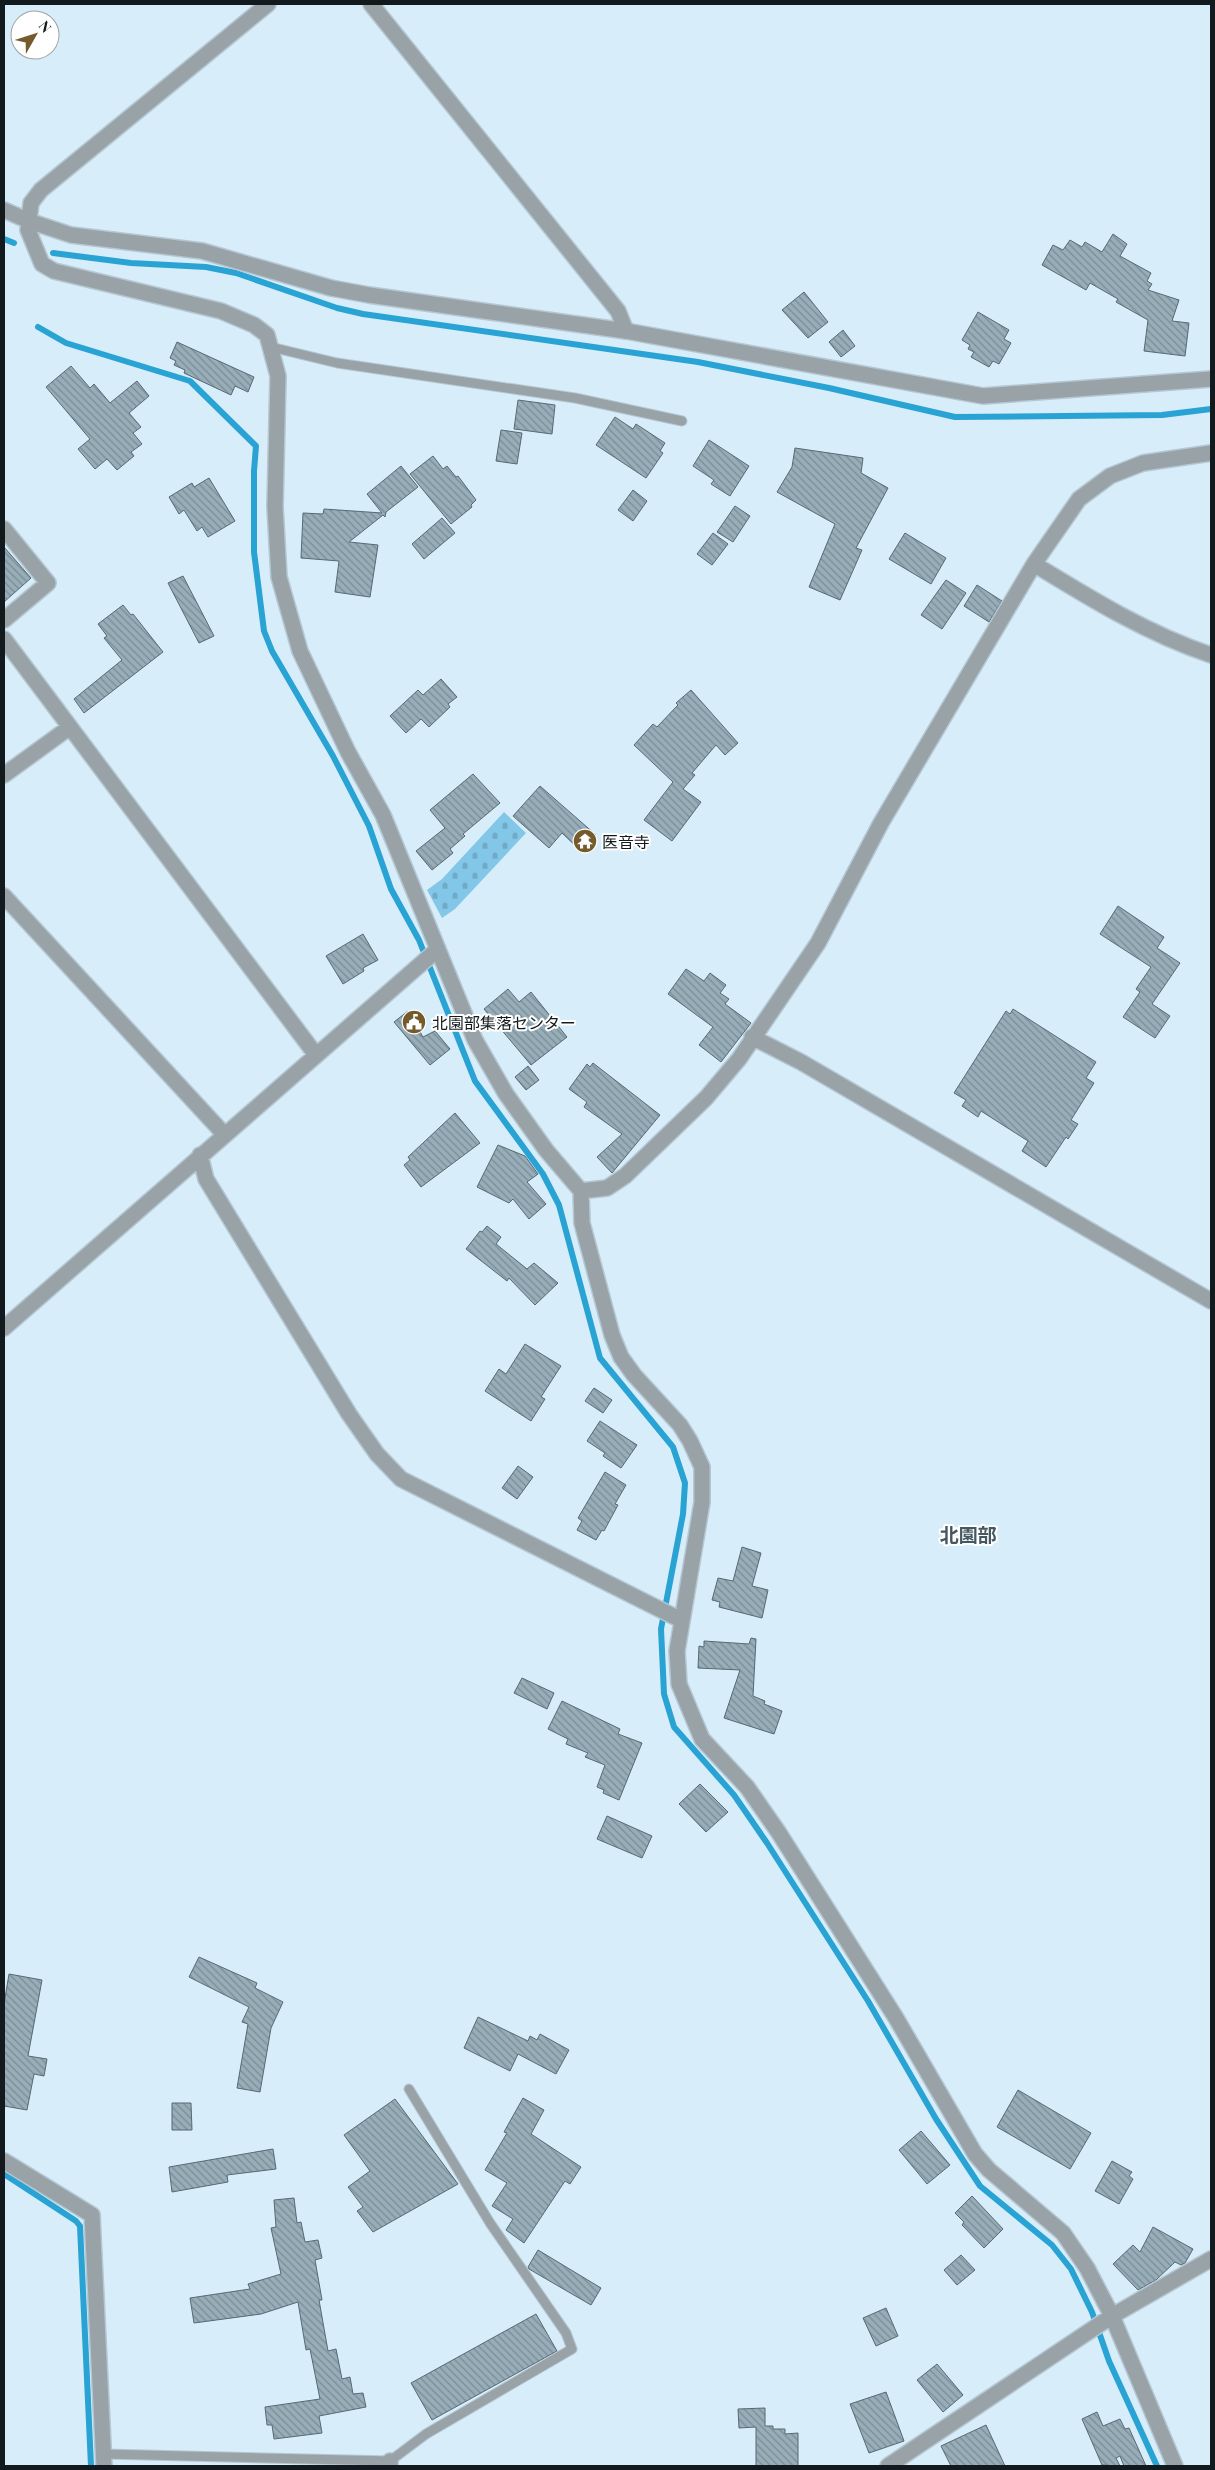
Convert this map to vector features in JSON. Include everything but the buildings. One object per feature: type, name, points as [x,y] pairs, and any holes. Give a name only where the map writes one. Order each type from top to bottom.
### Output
[{"type":"street","points":[[268,4],[41,190],[31,203],[29,221],[31,240],[42,264],[54,271],[222,311],[254,325],[267,335],[278,376],[275,507],[278,578],[300,650],[348,752],[383,815],[475,1040],[506,1094],[546,1150],[581,1190],[582,1223],[612,1335],[621,1357],[634,1375],[680,1425],[702,1467],[702,1502],[677,1651],[679,1684],[702,1739],[747,1787],[779,1833],[896,2018],[974,2154],[989,2170],[1063,2233],[1086,2268],[1112,2316],[1175,2466]]},
{"type":"street","points":[[371,4],[618,311],[626,331]]},
{"type":"street","points":[[4,210],[29,221],[70,234],[95,239],[202,250],[331,288],[626,331],[984,396],[1211,379]]},
{"type":"street","points":[[581,1190],[607,1188],[625,1176],[706,1098],[739,1058],[818,943],[880,823],[1034,564],[1079,499],[1110,476],[1143,464],[1211,453]]},
{"type":"street","points":[[4,529],[48,583],[4,620]]},
{"type":"street","points":[[1034,564],[1110,611],[1193,649],[1211,655]]},
{"type":"street","points":[[4,639],[316,1055]]},
{"type":"street","points":[[4,774],[70,727]]},
{"type":"street","points":[[4,896],[224,1134]]},
{"type":"street","points":[[4,1328],[438,949]]},
{"type":"street","points":[[752,1037],[801,1062],[1211,1300]]},
{"type":"street","points":[[200,1155],[206,1179],[350,1414],[377,1454],[400,1479],[681,1620]]},
{"type":"street","points":[[4,2161],[92,2215],[104,2460]]},
{"type":"street","points":[[888,2466],[1112,2316],[1211,2259]]},
{"type":"lane","points":[[271,347],[337,363],[575,398],[682,421]]},
{"type":"lane","points":[[104,2460],[390,2464],[426,2434],[572,2348],[566,2334],[490,2223],[409,2088]]},
{"type":"green space","points":[[504,812],[526,833],[455,909],[442,918],[427,890],[442,879]]},
{"type":"waterway","points":[[4,239],[14,243]]},
{"type":"waterway","points":[[53,253],[131,263],[206,267],[236,273],[337,308],[363,314],[698,362],[829,388],[955,417],[1162,415],[1211,409]]},
{"type":"waterway","points":[[38,327],[66,343],[190,381],[256,446],[254,471],[254,552],[264,631],[272,651],[333,756],[369,826],[391,889],[419,940],[475,1081],[543,1174],[559,1205],[600,1358],[673,1447],[685,1483],[683,1514],[661,1629],[664,1694],[674,1727],[734,1795],[767,1843],[868,2001],[936,2119],[980,2186],[1052,2245],[1071,2269],[1092,2312],[1109,2361],[1157,2466]]},
{"type":"waterway","points":[[4,2174],[76,2221],[80,2226],[91,2466]]},
{"type":"place","name":"医音寺","points":[[585,841]]},
{"type":"place","name":"北園部集落センター","points":[[414,1022]]},
{"type":"district","name":"北園部","points":[[968,1534]]}]
